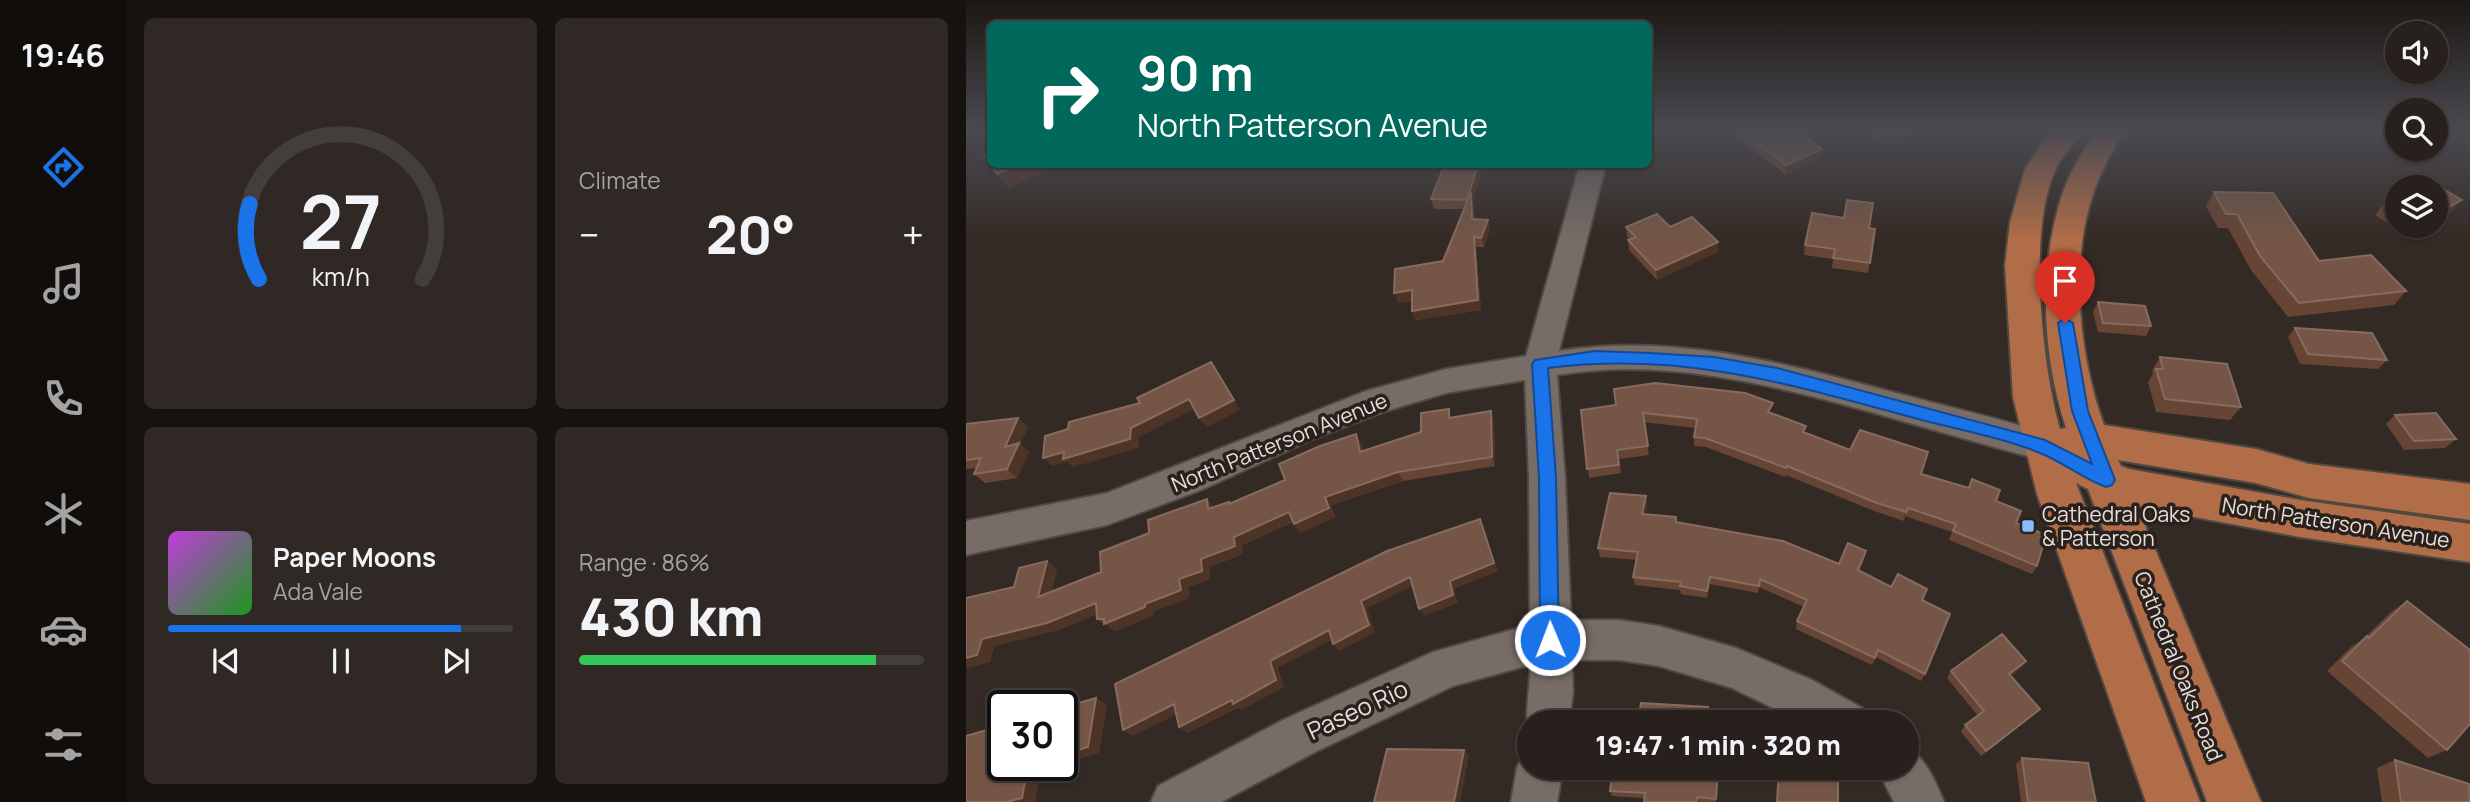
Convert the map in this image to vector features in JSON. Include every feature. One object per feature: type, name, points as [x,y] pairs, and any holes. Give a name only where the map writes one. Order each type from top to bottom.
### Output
[{"type":"main road","points":[[2042,166],[2031,196],[2022,265],[2032,397],[2058,494],[2173,802]]},
{"type":"main road","name":"Cathedral Oaks Road","points":[[2090,166],[2078,195],[2067,239],[2063,279],[2065,323],[2078,399],[2090,439],[2234,802]]},
{"type":"main road","name":"North Patterson Avenue","points":[[2045,447],[2090,439],[2256,466],[2309,481],[2470,502]]},
{"type":"main road","name":"North Patterson Avenue","points":[[2045,447],[2106,480],[2299,521],[2470,543]]},
{"type":"street","points":[[1549,710],[1552,692],[1548,478],[1540,364],[1593,168]]},
{"type":"street","name":"North Patterson Avenue","points":[[966,538],[1107,509],[1188,479],[1301,429],[1378,400],[1446,381],[1595,357],[1714,362],[1777,374],[2045,447]]},
{"type":"street","name":"Paseo Rio","points":[[1174,802],[1287,742],[1448,667],[1550,640],[1619,640],[1659,646],[1736,669],[1797,695],[1824,710]]},
{"type":"street","points":[[1534,802],[1538,780]]},
{"type":"street","points":[[1907,780],[1921,802]]},
{"type":"building","points":[[993,168],[1010,168],[997,174]]},
{"type":"building","points":[[1443,168],[1477,168],[1467,200],[1431,199]]},
{"type":"building","points":[[1471,192],[1472,219],[1488,220],[1481,238],[1474,237],[1478,300],[1412,311],[1412,290],[1394,293],[1395,269],[1443,261]]},
{"type":"building","points":[[2214,192],[2273,193],[2319,261],[2371,255],[2406,291],[2299,303],[2260,256],[2237,214],[2226,214]]},
{"type":"building","points":[[2448,192],[2462,200],[2448,208]]},
{"type":"building","points":[[1847,200],[1873,203],[1869,228],[1875,229],[1870,263],[1833,258],[1835,249],[1805,245],[1812,213],[1844,218]]},
{"type":"building","points":[[1657,214],[1670,227],[1692,217],[1718,242],[1656,270],[1628,240],[1636,237],[1626,227]]},
{"type":"building","points":[[2098,302],[2145,306],[2151,326],[2103,323]]},
{"type":"building","points":[[2295,328],[2372,333],[2387,360],[2308,354]]},
{"type":"building","points":[[2160,357],[2227,364],[2241,407],[2165,399],[2156,369],[2163,369]]},
{"type":"building","points":[[1211,362],[1234,400],[1199,418],[1189,399],[1131,428],[1130,439],[1063,459],[1064,452],[1043,458],[1045,436],[1068,429],[1069,422],[1140,403],[1137,398]]},
{"type":"building","points":[[1655,383],[1745,393],[1773,403],[1768,412],[1806,426],[1803,432],[1850,450],[1860,430],[1928,452],[1921,474],[1969,488],[1972,479],[2000,490],[1996,501],[2021,511],[2016,523],[2046,535],[2037,566],[1953,531],[1956,524],[1908,508],[1906,512],[1877,503],[1787,466],[1786,468],[1705,438],[1694,437],[1697,419],[1643,413],[1648,446],[1617,450],[1619,465],[1587,469],[1581,410],[1616,405],[1614,389]]},
{"type":"building","points":[[1449,409],[1449,418],[1491,411],[1492,457],[1398,472],[1325,497],[1329,508],[1294,524],[1289,512],[1234,537],[1235,546],[1201,559],[1202,571],[1179,579],[1181,590],[1145,604],[1145,607],[1104,624],[1104,619],[1097,619],[1096,603],[1047,623],[982,639],[977,655],[966,658],[966,598],[1014,587],[1019,568],[1047,561],[1038,597],[1101,572],[1100,552],[1149,533],[1148,520],[1207,499],[1208,509],[1229,504],[1285,480],[1279,464],[1320,446],[1356,434],[1360,452],[1421,432],[1421,413]]},
{"type":"building","points":[[2436,413],[2456,439],[2414,441],[2395,415]]},
{"type":"building","points":[[1018,418],[1005,447],[1019,443],[1007,469],[974,474],[981,458],[966,460],[966,424]]},
{"type":"building","points":[[1610,493],[1646,496],[1642,514],[1676,517],[1676,522],[1783,541],[1839,564],[1848,543],[1866,551],[1858,570],[1891,587],[1898,574],[1927,589],[1922,600],[1950,614],[1925,674],[1878,650],[1875,658],[1797,621],[1807,600],[1760,579],[1759,586],[1710,577],[1707,591],[1680,586],[1681,582],[1633,577],[1638,552],[1598,548]]},
{"type":"building","points":[[1480,519],[1494,563],[1450,581],[1453,595],[1419,609],[1410,577],[1361,601],[1369,625],[1333,644],[1329,630],[1270,661],[1276,680],[1233,704],[1232,700],[1179,727],[1174,704],[1123,730],[1115,684],[1387,551]]},
{"type":"building","points":[[2407,601],[2470,650],[2470,724],[2447,750],[2342,661]]},
{"type":"building","points":[[2002,634],[2026,661],[2009,674],[2040,709],[1986,751],[1965,725],[1984,711],[1951,671]]},
{"type":"building","points":[[1096,698],[1088,747],[1078,750],[1078,703]]},
{"type":"building","points":[[1641,703],[1708,707],[1708,710],[1640,710]]},
{"type":"building","points":[[987,730],[987,781],[1025,781],[1022,798],[1007,802],[966,802],[966,736]]},
{"type":"building","points":[[1387,749],[1464,750],[1454,802],[1374,802]]},
{"type":"building","points":[[2022,758],[2088,763],[2096,802],[2028,802]]},
{"type":"building","points":[[2395,760],[2469,784],[2470,802],[2401,802]]},
{"type":"building","points":[[1611,780],[1717,780],[1716,799],[1697,797],[1696,802],[1644,802],[1645,793],[1610,791]]},
{"type":"building","points":[[1778,780],[1838,780],[1838,802],[1777,802]]},
{"type":"place","name":"Cathedral Oaks & Patterson","points":[[2028,526]]},
{"type":"route","points":[[1550,640],[1548,478],[1540,364],[1595,357],[1650,358],[1714,362],[1777,374],[2045,447],[2106,480],[2080,411],[2065,323]]}]
